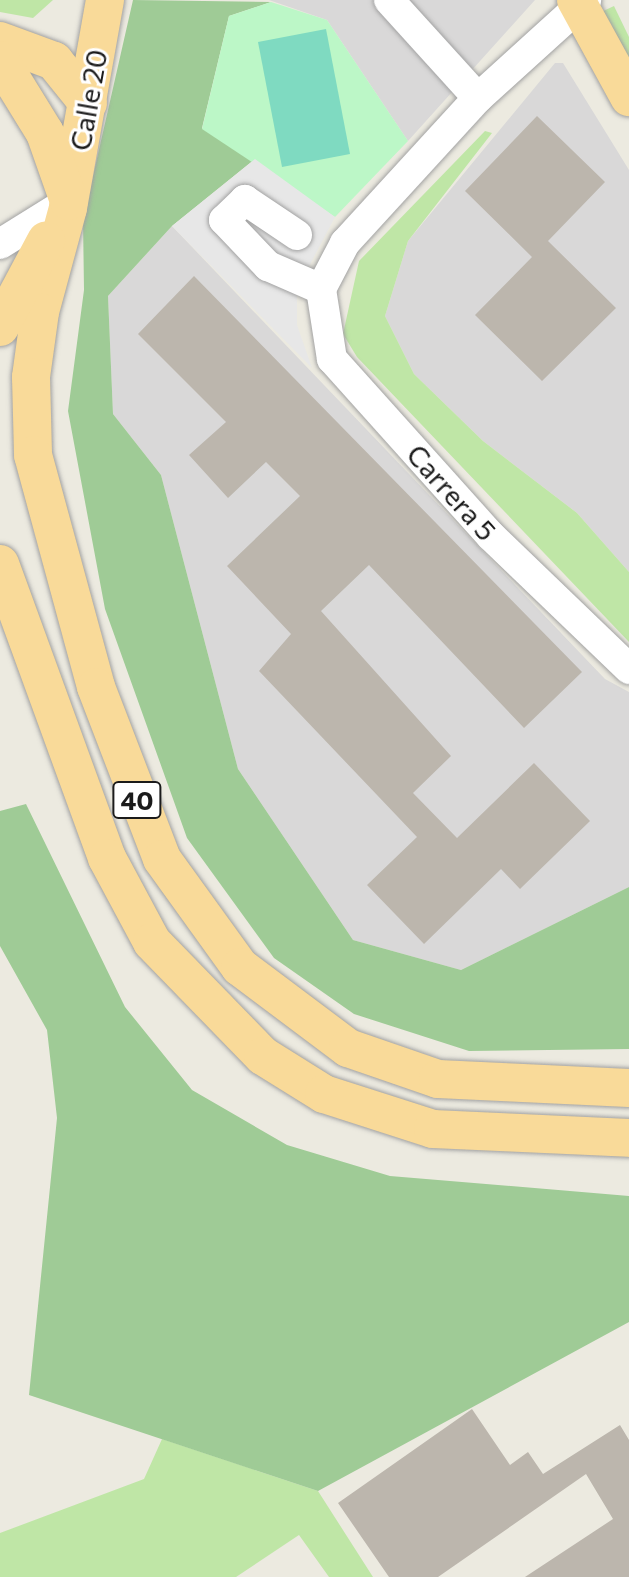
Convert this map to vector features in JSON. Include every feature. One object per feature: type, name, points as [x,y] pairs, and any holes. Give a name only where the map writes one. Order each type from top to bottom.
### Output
[{"type":"main road","name":"Calle 20","points":[[69,201],[105,0]]},
{"type":"main road","points":[[580,2],[629,97]]},
{"type":"main road","points":[[0,41],[54,61],[88,103]]},
{"type":"main road","points":[[0,60],[45,133],[69,201],[0,327]]},
{"type":"main road","name":"40","points":[[69,201],[40,312],[31,377],[33,455],[96,687],[162,859],[185,897],[240,967],[348,1048],[438,1079],[629,1088]]},
{"type":"main road","points":[[0,564],[31,659],[107,858],[152,942],[263,1056],[324,1094],[433,1129],[629,1138]]},
{"type":"street","points":[[389,0],[478,98]]},
{"type":"street","points":[[297,235],[245,200],[224,220],[268,266],[321,289],[345,243],[478,98],[580,2]]},
{"type":"street","points":[[0,244],[69,201]]},
{"type":"street","name":"Carrera 5","points":[[321,289],[332,359],[491,536],[629,669]]},
{"type":"shaded area","points":[[269,0],[535,0],[408,141],[327,20]]},
{"type":"shaded area","points":[[555,63],[563,63],[629,170],[629,572],[577,513],[483,441],[414,374],[385,316],[408,241]]},
{"type":"shaded area","points":[[255,159],[335,217],[297,289],[297,325],[312,368],[172,226]]},
{"type":"shaded area","points":[[172,226],[605,679],[629,692],[629,887],[461,970],[353,940],[238,769],[161,475],[113,414],[108,296]]},
{"type":"green space","points":[[0,0],[53,0],[33,18],[0,12]]},
{"type":"green space","points":[[133,0],[271,2],[229,16],[202,128],[255,159],[172,226],[108,296],[113,414],[161,475],[238,769],[353,940],[461,970],[629,887],[629,1049],[469,1051],[354,1014],[274,958],[187,838],[105,609],[68,411],[84,290],[83,220]]},
{"type":"green space","points":[[271,2],[327,20],[408,141],[335,217],[202,129],[229,16]]},
{"type":"green space","points":[[614,6],[629,37],[629,68],[601,12]]},
{"type":"green space","points":[[326,29],[350,154],[282,167],[258,42]]},
{"type":"green space","points":[[485,131],[492,133],[408,241],[385,316],[414,374],[483,441],[577,513],[629,572],[629,642],[357,357],[343,334],[359,261]]},
{"type":"green space","points":[[26,804],[125,1007],[192,1090],[287,1145],[390,1176],[629,1196],[629,1322],[318,1491],[29,1395],[57,1118],[47,1030],[0,946],[0,811]]},
{"type":"green space","points":[[162,1439],[318,1491],[373,1577],[329,1577],[299,1535],[236,1577],[0,1577],[0,1533],[144,1479]]},
{"type":"building","points":[[537,116],[605,182],[548,241],[616,308],[542,381],[475,315],[532,257],[465,191]]},
{"type":"building","points":[[194,276],[582,672],[524,728],[369,565],[321,611],[451,756],[413,793],[457,838],[534,763],[590,821],[520,889],[501,869],[424,944],[367,885],[417,837],[259,671],[291,634],[227,566],[300,496],[266,462],[228,498],[189,455],[226,422],[138,334]]},
{"type":"building","points":[[472,1409],[510,1465],[528,1452],[543,1474],[620,1425],[629,1440],[629,1577],[525,1577],[613,1519],[586,1474],[438,1577],[389,1577],[338,1503]]}]
